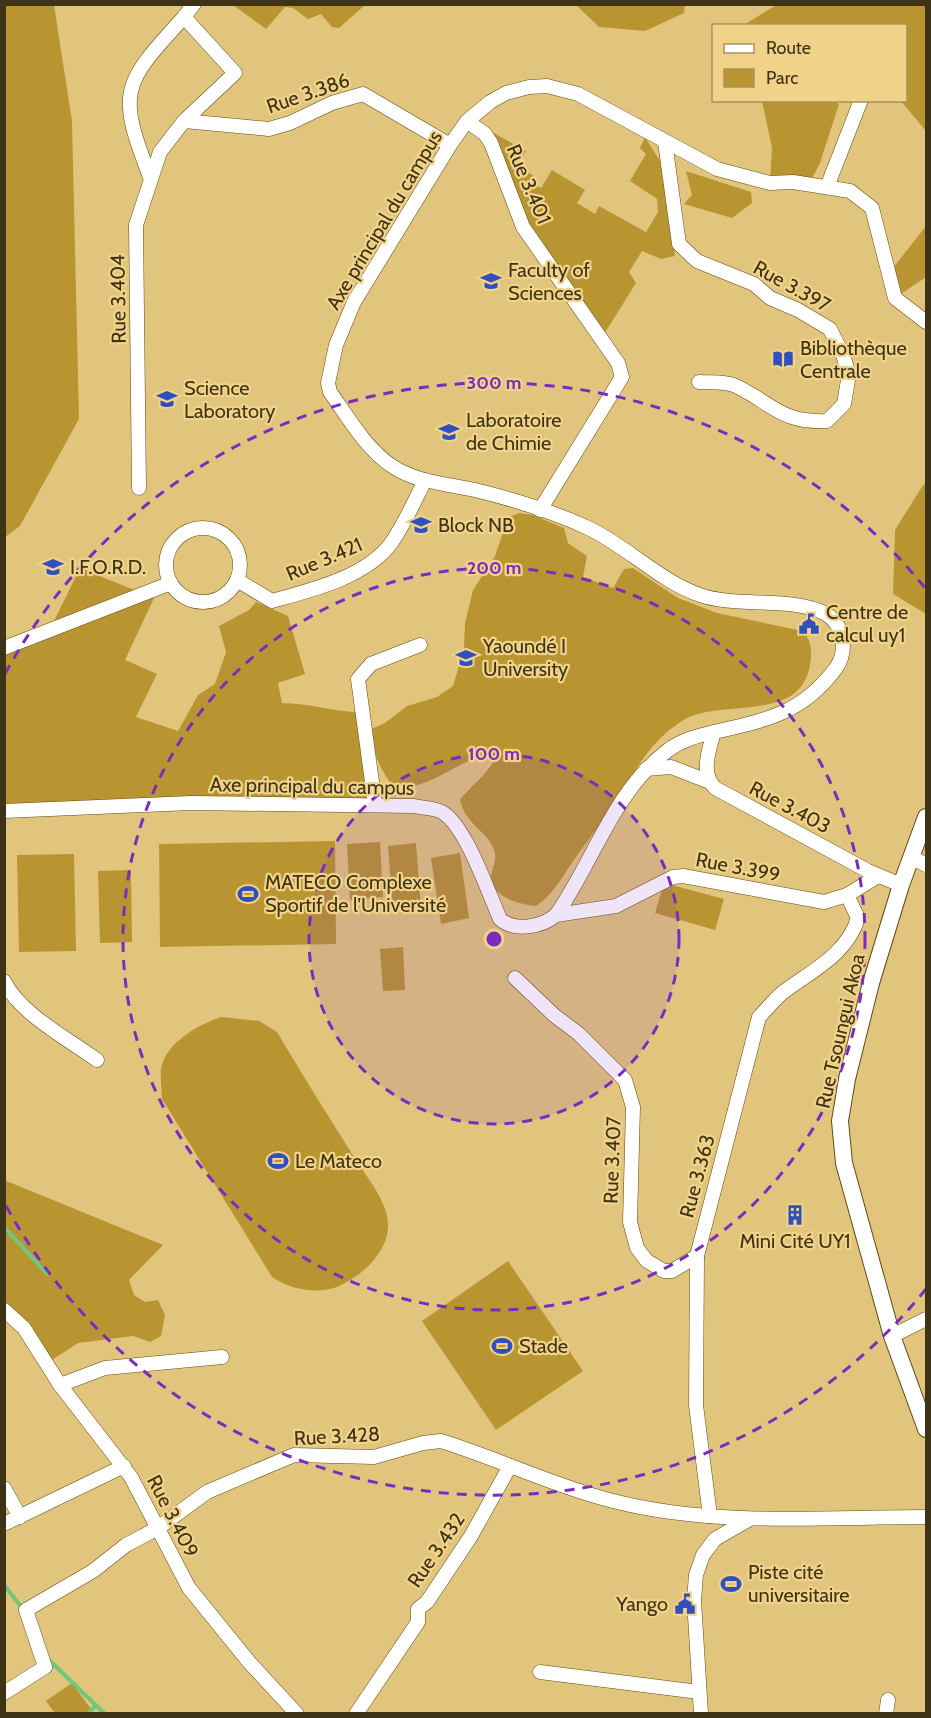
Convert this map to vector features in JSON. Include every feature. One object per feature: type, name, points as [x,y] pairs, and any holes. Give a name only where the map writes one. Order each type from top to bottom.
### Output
[{"type":"main road","name":"Rue Tsoungui Akoa","points":[[927,816],[910,857],[871,983],[847,1079],[840,1121],[844,1163],[892,1336],[927,1429]]},
{"type":"street","points":[[150,177],[131,130],[129,106],[134,76],[194,4]]},
{"type":"street","points":[[184,17],[236,73],[184,122]]},
{"type":"street","name":"Axe principal du campus","points":[[8,812],[190,803],[414,806],[442,812],[468,845],[500,918],[505,923],[521,926],[547,923],[556,915],[621,803],[646,769],[678,743],[776,718],[813,694],[838,666],[843,648],[841,630],[827,615],[814,610],[700,596],[589,528],[497,496],[425,480],[391,466],[368,444],[330,392],[328,383],[336,345],[354,302],[466,121],[506,93],[529,87],[547,86],[578,94],[717,169],[770,183],[793,182],[850,190],[872,208],[896,298],[927,321]]},
{"type":"street","name":"Rue 3.386","points":[[184,122],[269,129],[290,123],[332,103],[363,94],[450,145]]},
{"type":"street","points":[[827,187],[860,102]]},
{"type":"street","name":"Rue 3.401","points":[[466,121],[485,134],[491,143],[523,227],[618,363],[622,377],[540,510]]},
{"type":"street","name":"Rue 3.404","points":[[139,489],[136,225],[160,152],[184,122]]},
{"type":"street","name":"Rue 3.397","points":[[665,142],[679,244],[697,261],[754,284],[770,298],[830,329],[843,355],[849,374],[844,404],[827,421],[805,422],[781,414],[735,385],[699,382]]},
{"type":"street","name":"Rue 3.421","points":[[237,580],[272,601],[304,592],[376,560],[392,542],[425,480]]},
{"type":"street","points":[[202,528],[222,534],[236,549],[240,570],[237,580],[224,596],[205,602],[185,598],[171,583],[166,563],[174,543],[191,531],[202,528]]},
{"type":"street","points":[[4,648],[171,583]]},
{"type":"street","points":[[375,804],[358,679],[371,664],[420,645]]},
{"type":"street","points":[[710,782],[707,763],[714,732]]},
{"type":"street","name":"Rue 3.403","points":[[646,769],[671,767],[710,782],[726,794],[878,876],[901,885]]},
{"type":"street","points":[[4,825],[8,812]]},
{"type":"street","points":[[910,857],[927,865]]},
{"type":"street","name":"Rue 3.399","points":[[556,915],[616,906],[634,899],[662,881],[683,876],[813,902],[824,902],[847,895],[878,876]]},
{"type":"street","name":"Rue 3.363","points":[[710,1516],[696,1405],[697,1257],[759,1017],[780,995],[827,961],[848,941],[858,918],[847,895]]},
{"type":"street","name":"Rue 3.407","points":[[514,978],[555,1017],[579,1034],[625,1080],[633,1107],[630,1222],[638,1248],[647,1261],[664,1270],[672,1271],[697,1257]]},
{"type":"street","points":[[4,981],[15,998],[30,1012],[97,1060]]},
{"type":"street","name":"Rue 3.409","points":[[4,1310],[24,1328],[60,1384],[124,1466],[189,1588],[249,1662],[297,1713]]},
{"type":"street","points":[[892,1336],[927,1319]]},
{"type":"street","points":[[60,1384],[105,1368],[222,1357]]},
{"type":"street","name":"Rue 3.428","points":[[4,1693],[45,1667],[26,1610],[93,1571],[126,1545],[158,1528],[207,1492],[299,1454],[367,1458],[423,1443],[441,1441],[612,1501],[673,1513],[752,1518],[926,1517]]},
{"type":"street","points":[[4,1524],[124,1466]]},
{"type":"street","name":"Rue 3.432","points":[[356,1713],[418,1622],[418,1609],[427,1602],[471,1536],[510,1466]]},
{"type":"street","points":[[4,1488],[20,1517]]},
{"type":"street","points":[[701,1713],[694,1600],[696,1575],[703,1555],[715,1539],[752,1518]]},
{"type":"street","points":[[540,1672],[699,1692]]},
{"type":"green space","points":[[5,4],[54,5],[72,121],[79,419],[20,526],[5,537]]},
{"type":"green space","points":[[685,4],[684,13],[645,31],[599,27],[576,5]]},
{"type":"green space","points":[[233,5],[365,5],[339,28],[332,27],[321,14],[308,19],[293,8],[285,7],[266,29]]},
{"type":"green space","points":[[776,5],[926,5],[926,131],[902,102],[907,102],[907,24],[746,24]]},
{"type":"green space","points":[[762,102],[834,102],[839,104],[820,163],[809,184],[770,183],[772,148]]},
{"type":"green space","points":[[492,132],[526,151],[517,166],[533,175],[530,182],[541,188],[552,170],[585,190],[577,203],[595,214],[599,206],[646,232],[658,212],[657,199],[630,181],[646,154],[640,148],[645,137],[660,161],[675,256],[661,259],[642,251],[629,272],[636,283],[601,339],[523,227],[491,143]]},
{"type":"green space","points":[[686,171],[751,192],[752,203],[732,218],[684,204],[692,195]]},
{"type":"green space","points":[[926,226],[926,277],[895,298],[889,273]]},
{"type":"green space","points":[[926,484],[926,614],[893,594],[895,530],[923,485]]},
{"type":"green space","points":[[519,513],[533,515],[564,528],[568,543],[587,556],[583,577],[613,588],[624,569],[633,568],[678,598],[717,613],[803,631],[810,643],[811,651],[810,665],[803,684],[791,696],[775,703],[698,714],[670,729],[642,761],[558,883],[536,906],[515,902],[497,891],[491,878],[494,850],[491,843],[467,816],[460,800],[491,765],[494,760],[489,754],[419,785],[394,787],[384,774],[378,760],[371,729],[385,723],[407,706],[437,697],[453,686],[464,649],[465,623],[473,590],[495,556],[508,518]]},
{"type":"green space","points":[[80,568],[154,598],[125,660],[157,674],[136,717],[178,731],[198,695],[215,684],[226,652],[219,626],[249,610],[256,602],[288,616],[305,674],[278,683],[282,703],[364,712],[375,804],[5,811],[5,648],[49,631]]},
{"type":"green space","name":"MATECO Complexe Sportif de l'Université","points":[[335,841],[336,944],[160,947],[159,844]]},
{"type":"green space","points":[[380,842],[383,897],[350,900],[347,844]]},
{"type":"green space","points":[[416,843],[421,909],[393,911],[388,846]]},
{"type":"green space","points":[[460,853],[469,918],[441,924],[431,858]]},
{"type":"green space","points":[[74,854],[76,951],[19,952],[17,855]]},
{"type":"green space","points":[[131,870],[132,942],[100,943],[98,871]]},
{"type":"green space","points":[[664,883],[724,899],[715,930],[655,913]]},
{"type":"green space","points":[[403,947],[405,990],[383,991],[380,949]]},
{"type":"green space","name":"Le Mateco","points":[[221,1017],[259,1021],[277,1032],[382,1202],[388,1221],[384,1243],[372,1262],[345,1283],[318,1291],[289,1286],[272,1277],[162,1099],[161,1069],[169,1051],[193,1030]]},
{"type":"green space","points":[[4,1180],[163,1245],[129,1280],[134,1295],[145,1302],[158,1300],[165,1315],[161,1336],[150,1342],[133,1336],[78,1343],[52,1360],[5,1311]]},
{"type":"green space","name":"Stade","points":[[508,1261],[583,1371],[496,1430],[422,1321]]},
{"type":"green space","points":[[72,1683],[94,1713],[52,1713],[54,1712],[46,1701]]},
{"type":"waterway","points":[[4,1227],[47,1274]]},
{"type":"waterway","points":[[4,1585],[23,1609]]},
{"type":"waterway","points":[[49,1660],[105,1714]]},
{"type":"waterway","points":[[88,1714],[95,1706]]},
{"type":"place","name":"Faculty of Sciences","points":[[491,281]]},
{"type":"place","name":"Bibliothèque Centrale","points":[[783,359]]},
{"type":"place","name":"Science Laboratory","points":[[167,399]]},
{"type":"place","name":"Laboratoire de Chimie","points":[[449,432]]},
{"type":"place","name":"Block NB","points":[[421,525]]},
{"type":"place","name":"I.F.O.R.D.","points":[[53,567]]},
{"type":"place","name":"Centre de calcul uy1","points":[[809,624]]},
{"type":"place","name":"Yaoundé I University","points":[[466,658]]},
{"type":"place","name":"MATECO Complexe Sportif de l'Université","points":[[248,894]]},
{"type":"place","name":"Le Mateco","points":[[278,1161]]},
{"type":"place","name":"Mini Cité UY1","points":[[795,1215]]},
{"type":"place","name":"Stade","points":[[502,1346]]},
{"type":"place","name":"Piste cité universitaire","points":[[731,1584]]},
{"type":"place","name":"Yango","points":[[685,1604]]}]
